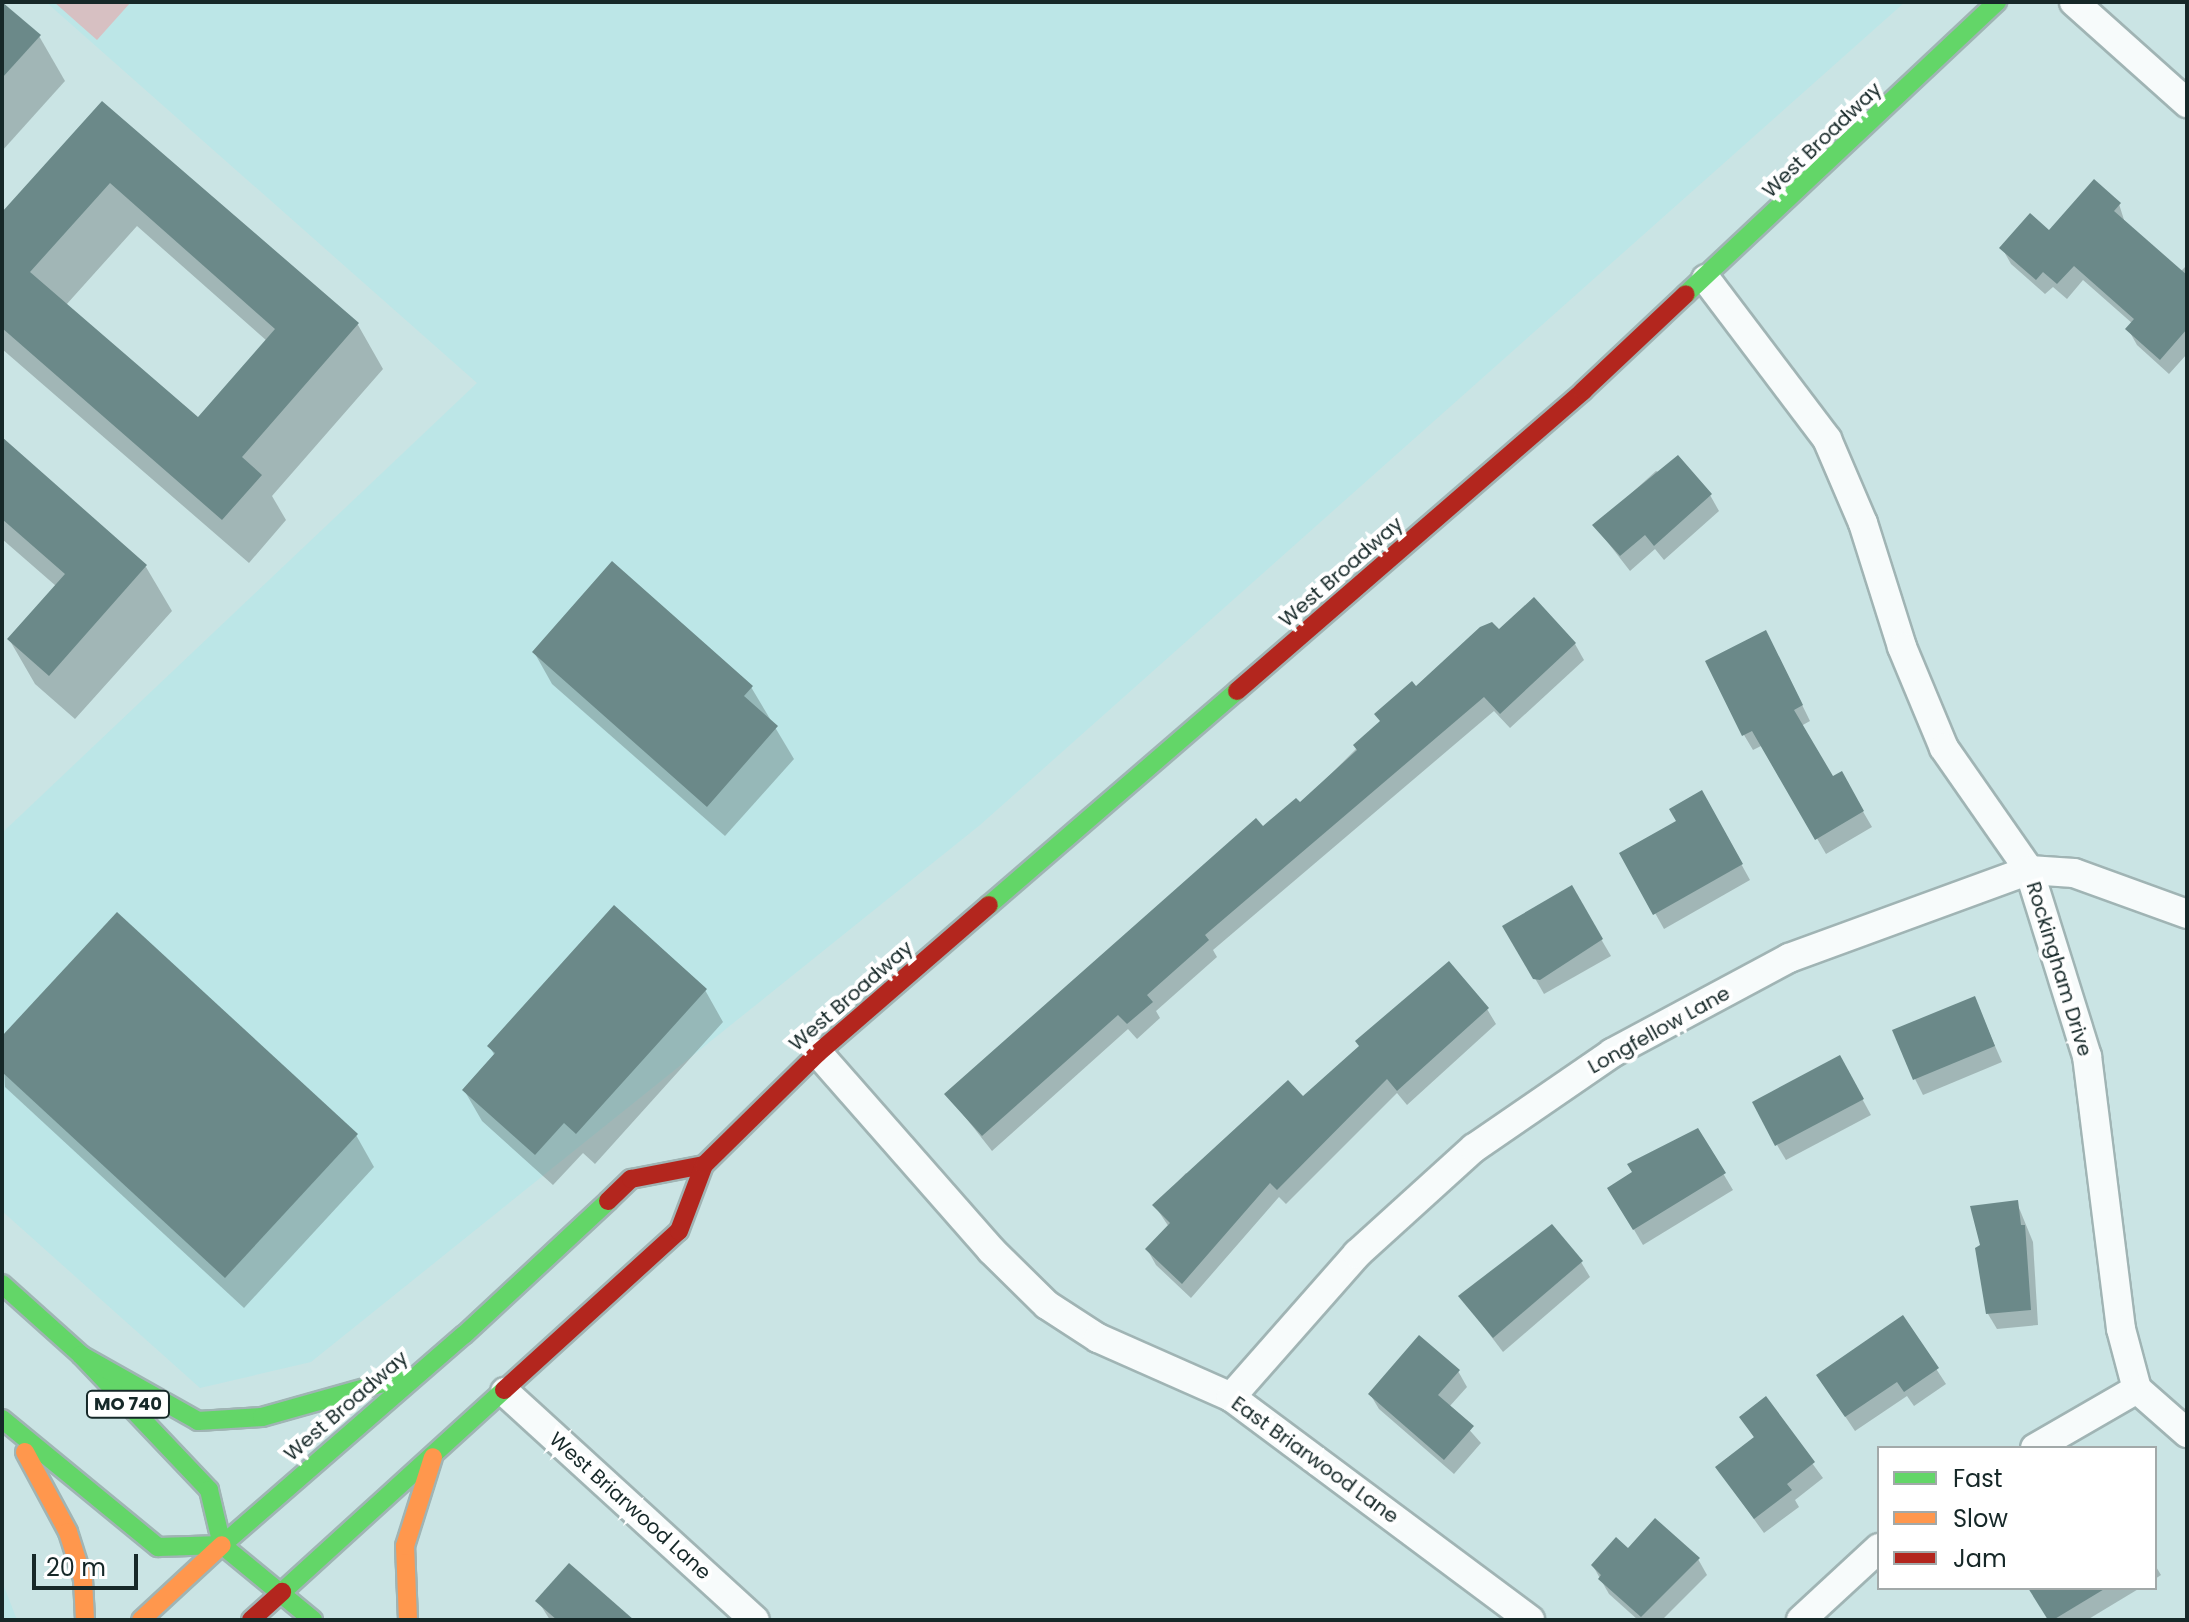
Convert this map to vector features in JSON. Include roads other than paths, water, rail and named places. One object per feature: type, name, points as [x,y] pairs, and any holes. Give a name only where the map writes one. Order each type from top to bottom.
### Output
[{"type":"main road","name":"West Broadway","points":[[251,1620],[679,1231],[704,1165],[818,1053],[1571,402],[1706,279],[1997,2]]},
{"type":"main road","name":"West Broadway","points":[[141,1620],[631,1179],[704,1165]]},
{"type":"main road","name":"MO 740","points":[[2,1284],[81,1355],[209,1490],[222,1545]]},
{"type":"main road","points":[[81,1355],[198,1421],[262,1417],[419,1372]]},
{"type":"main road","points":[[3,1420],[158,1547],[222,1545],[313,1620]]},
{"type":"main road","points":[[3,1420],[45,1482],[68,1532],[83,1579],[85,1620]]},
{"type":"main road","points":[[408,1620],[405,1546],[433,1457]]},
{"type":"street","points":[[2074,2],[2187,103]]},
{"type":"street","name":"Rockingham Drive","points":[[1706,279],[1827,439],[1863,523],[1902,647],[1944,748],[2029,870],[2087,1056],[2121,1329],[2137,1389]]},
{"type":"street","name":"Longfellow Lane","points":[[1231,1397],[1357,1254],[1450,1169],[1612,1053],[1789,958],[2029,870],[2074,873],[2187,914]]},
{"type":"street","name":"East Briarwood Lane","points":[[818,1053],[991,1250],[1047,1305],[1098,1338],[1231,1397],[1530,1620]]},
{"type":"street","points":[[2038,1446],[2137,1389],[2187,1433]]},
{"type":"street","name":"West Briarwood Lane","points":[[505,1392],[755,1620]]},
{"type":"street","points":[[1801,1620],[1877,1550]]}]
